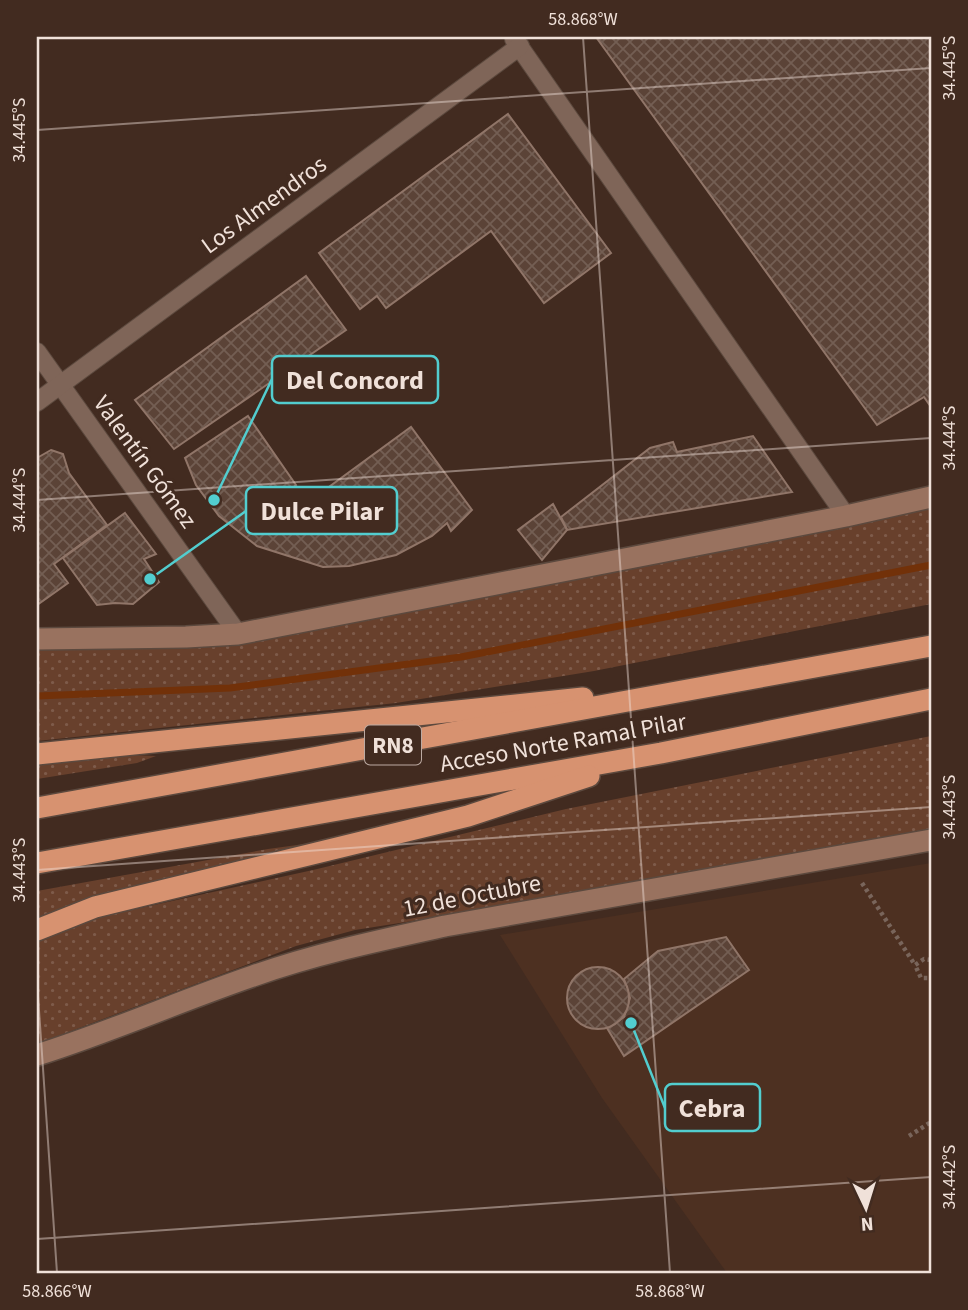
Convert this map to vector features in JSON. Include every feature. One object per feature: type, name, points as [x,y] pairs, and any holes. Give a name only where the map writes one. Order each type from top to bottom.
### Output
[{"type":"highway","name":"Acceso Norte Ramal Pilar","points":[[37,808],[931,646]]},
{"type":"highway","points":[[37,754],[749,681]]},
{"type":"highway","name":"Acceso Norte Ramal Pilar","points":[[37,863],[661,753],[931,699]]},
{"type":"highway","points":[[37,930],[95,907],[468,816],[661,753]]},
{"type":"street","name":"Los Almendros","points":[[37,402],[516,41]]},
{"type":"street","points":[[516,41],[846,516]]},
{"type":"street","name":"Valentín Gómez","points":[[37,352],[238,634]]},
{"type":"street","points":[[37,639],[238,634],[846,516],[931,497]]},
{"type":"street","name":"12 de Octubre","points":[[37,1055],[126,1025],[254,975],[385,939],[931,840]]},
{"type":"path","points":[[862,883],[921,978],[931,978]]},
{"type":"path","points":[[915,965],[924,959],[931,960]]},
{"type":"path","points":[[909,1136],[931,1122]]},
{"type":"shaded area","points":[[931,505],[931,604],[594,671],[396,703],[37,741],[37,650],[237,643],[279,637],[533,588]]},
{"type":"shaded area","points":[[931,736],[931,831],[559,898],[355,930],[296,946],[37,1044],[37,942],[86,920],[313,870],[566,809]]},
{"type":"shaded area","points":[[133,755],[156,756],[137,763],[37,779],[37,762]]},
{"type":"shaded area","points":[[341,839],[37,921],[37,891],[268,849]]},
{"type":"shaded area","points":[[931,863],[931,1273],[727,1273],[602,1098],[500,935]]},
{"type":"water","points":[[356,355],[364,366],[315,401],[308,391]]},
{"type":"building","points":[[596,37],[931,37],[931,407],[924,397],[877,425]]},
{"type":"building","points":[[508,114],[611,253],[544,303],[491,231],[386,308],[377,296],[360,309],[319,253]]},
{"type":"building","points":[[306,276],[346,330],[174,449],[135,400]]},
{"type":"building","points":[[248,416],[296,485],[284,495],[296,511],[411,427],[472,510],[451,531],[447,523],[432,536],[396,555],[349,566],[323,567],[257,546],[219,516],[196,485],[185,458]]},
{"type":"building","points":[[753,436],[792,492],[567,530],[561,517],[650,448],[673,442],[677,452]]},
{"type":"building","points":[[51,450],[63,454],[69,473],[107,525],[54,564],[68,583],[37,605],[37,458]]},
{"type":"building","points":[[553,504],[567,530],[542,560],[518,530]]},
{"type":"building","points":[[125,513],[156,554],[144,559],[159,582],[133,604],[97,605],[63,558]]},
{"type":"building","points":[[726,937],[749,970],[624,1056],[607,1028],[624,1017],[630,998],[624,979],[658,951]]},
{"type":"building","points":[[592,967],[604,967],[620,976],[627,986],[627,1010],[620,1020],[604,1029],[592,1029],[581,1024],[572,1015],[567,1004],[567,992],[572,981],[581,972]]},
{"type":"waterway","points":[[37,696],[230,688],[461,657],[931,565]]},
{"type":"place","name":"Del Concord","points":[[214,500]]},
{"type":"place","name":"Dulce Pilar","points":[[150,579]]},
{"type":"place","name":"Cebra","points":[[631,1023]]}]
